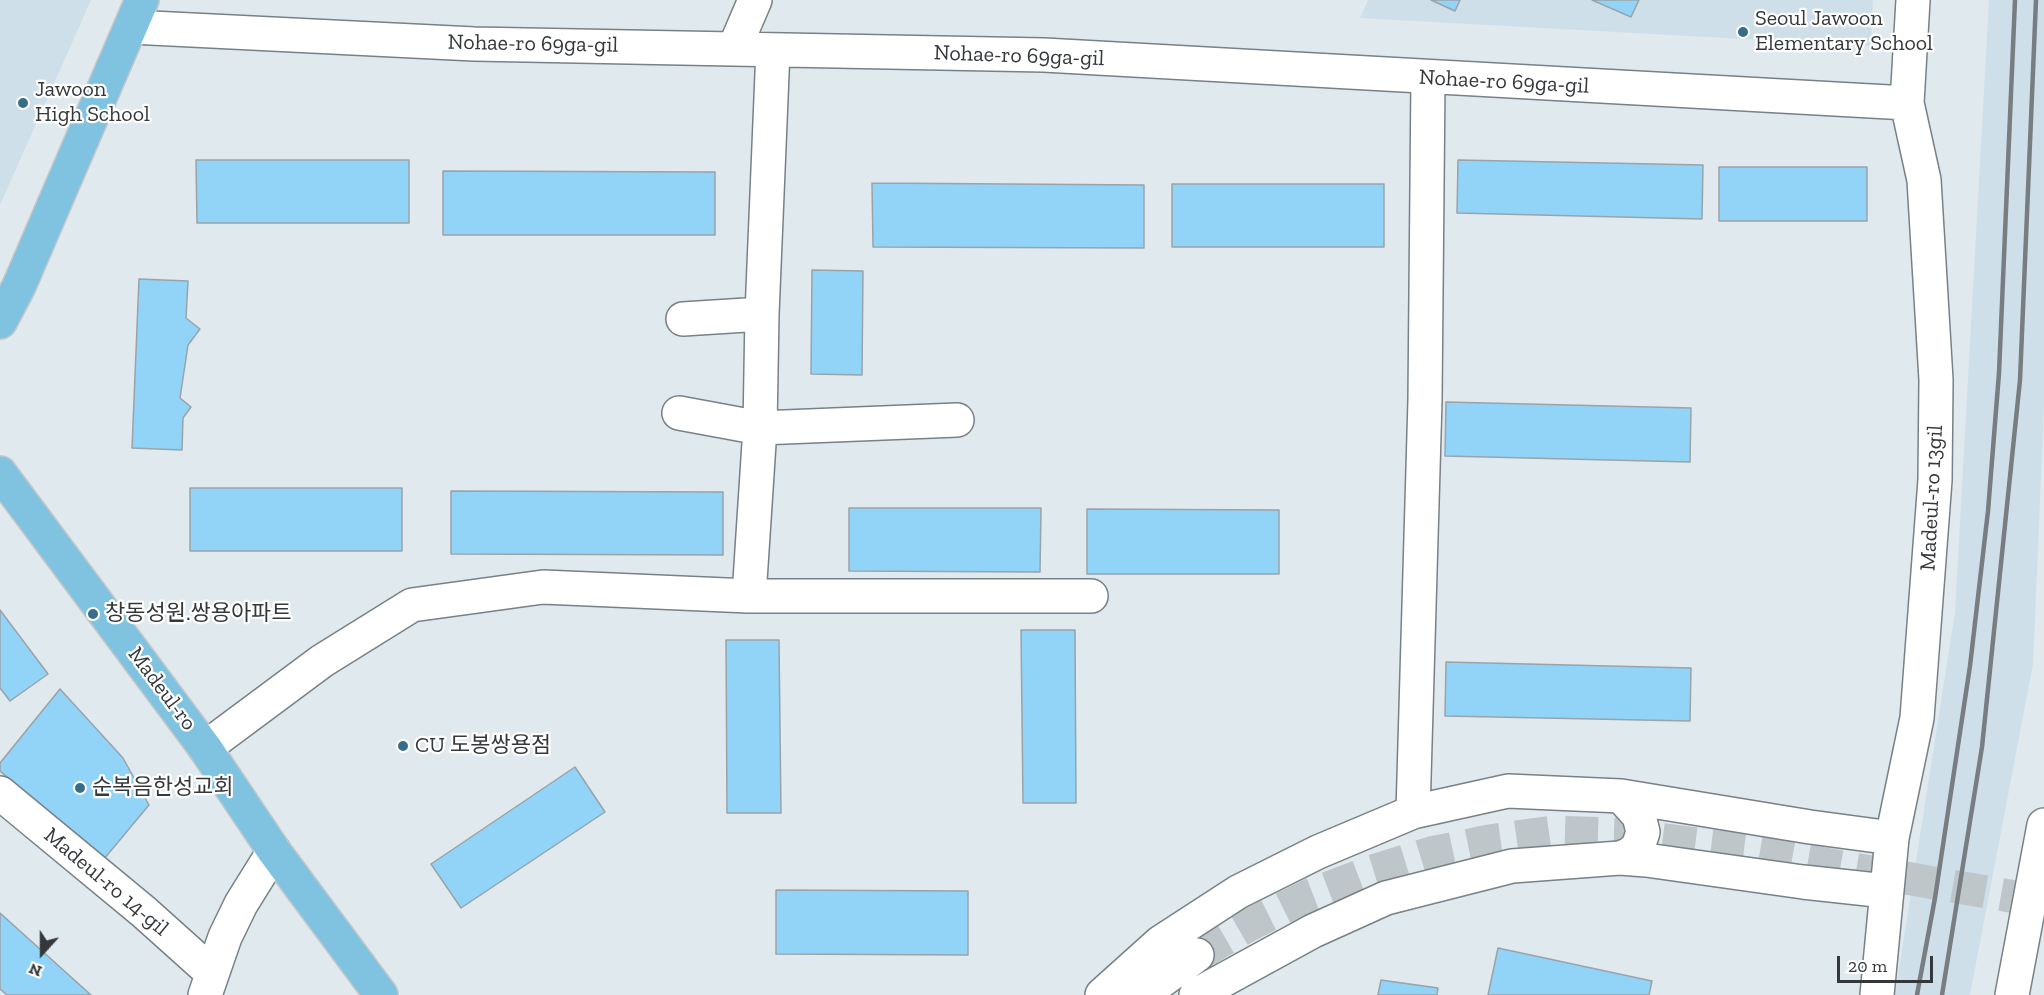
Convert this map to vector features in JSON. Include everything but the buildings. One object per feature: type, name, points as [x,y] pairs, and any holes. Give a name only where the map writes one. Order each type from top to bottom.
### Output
[{"type":"main road","points":[[0,322],[19,286],[137,14]]},
{"type":"main road","name":"Madeul-ro","points":[[0,474],[206,748],[274,852],[381,995]]},
{"type":"street","points":[[734,49],[755,0]]},
{"type":"street","name":"Madeul-ro 13gil","points":[[1877,995],[1892,838],[1917,718],[1935,480],[1936,380],[1924,180],[1907,103],[1913,0]]},
{"type":"street","name":"Nohae-ro 69ga-gil","points":[[137,14],[474,44],[1044,55],[1907,103]]},
{"type":"street","points":[[749,596],[760,428],[762,314],[773,50]]},
{"type":"street","points":[[1413,812],[1425,400],[1428,78]]},
{"type":"street","points":[[683,319],[762,314]]},
{"type":"street","points":[[679,413],[760,428],[957,420]]},
{"type":"street","points":[[206,748],[322,661],[412,605],[543,587],[749,596],[1091,596]]},
{"type":"street","points":[[1102,995],[1161,942],[1238,892],[1318,852],[1413,812],[1508,791],[1621,796],[1892,838]]},
{"type":"street","name":"Madeul-ro 14-gil","points":[[0,793],[144,912],[208,984]]},
{"type":"street","points":[[1620,858],[1630,854],[1638,847],[1642,832],[1639,816],[1621,796]]},
{"type":"street","points":[[2012,995],[2040,898],[2044,825]]},
{"type":"street","points":[[208,984],[225,937],[241,904],[274,852]]},
{"type":"street","points":[[1196,995],[1313,931],[1386,898],[1512,866],[1620,858],[1886,891]]},
{"type":"street","points":[[1142,995],[1197,955]]},
{"type":"shaded area","name":"Jawoon High School","points":[[0,0],[91,0],[0,205]]},
{"type":"shaded area","name":"Seoul Jawoon Elementary School","points":[[1368,0],[1873,0],[1871,46],[1360,18]]},
{"type":"shaded area","points":[[1989,0],[2044,0],[2044,407],[2033,664],[1970,995],[1895,995],[1955,612]]},
{"type":"tunnel","points":[[1197,955],[1249,925],[1310,895],[1373,871],[1431,853],[1489,841],[1553,832],[1618,834],[1744,850],[2044,902]]},
{"type":"railway","points":[[1917,995],[1935,898],[1970,666],[1988,511],[1999,373],[2015,0]]},
{"type":"railway","points":[[1942,995],[1982,747],[2020,380],[2036,0]]},
{"type":"place","name":"Seoul Jawoon Elementary School","points":[[1743,32]]},
{"type":"place","name":"Jawoon High School","points":[[23,103]]},
{"type":"place","name":"창동성원.쌍용아파트","points":[[93,614]]},
{"type":"place","name":"CU 도봉쌍용점","points":[[403,746]]},
{"type":"place","name":"순복음한성교회","points":[[80,788]]}]
